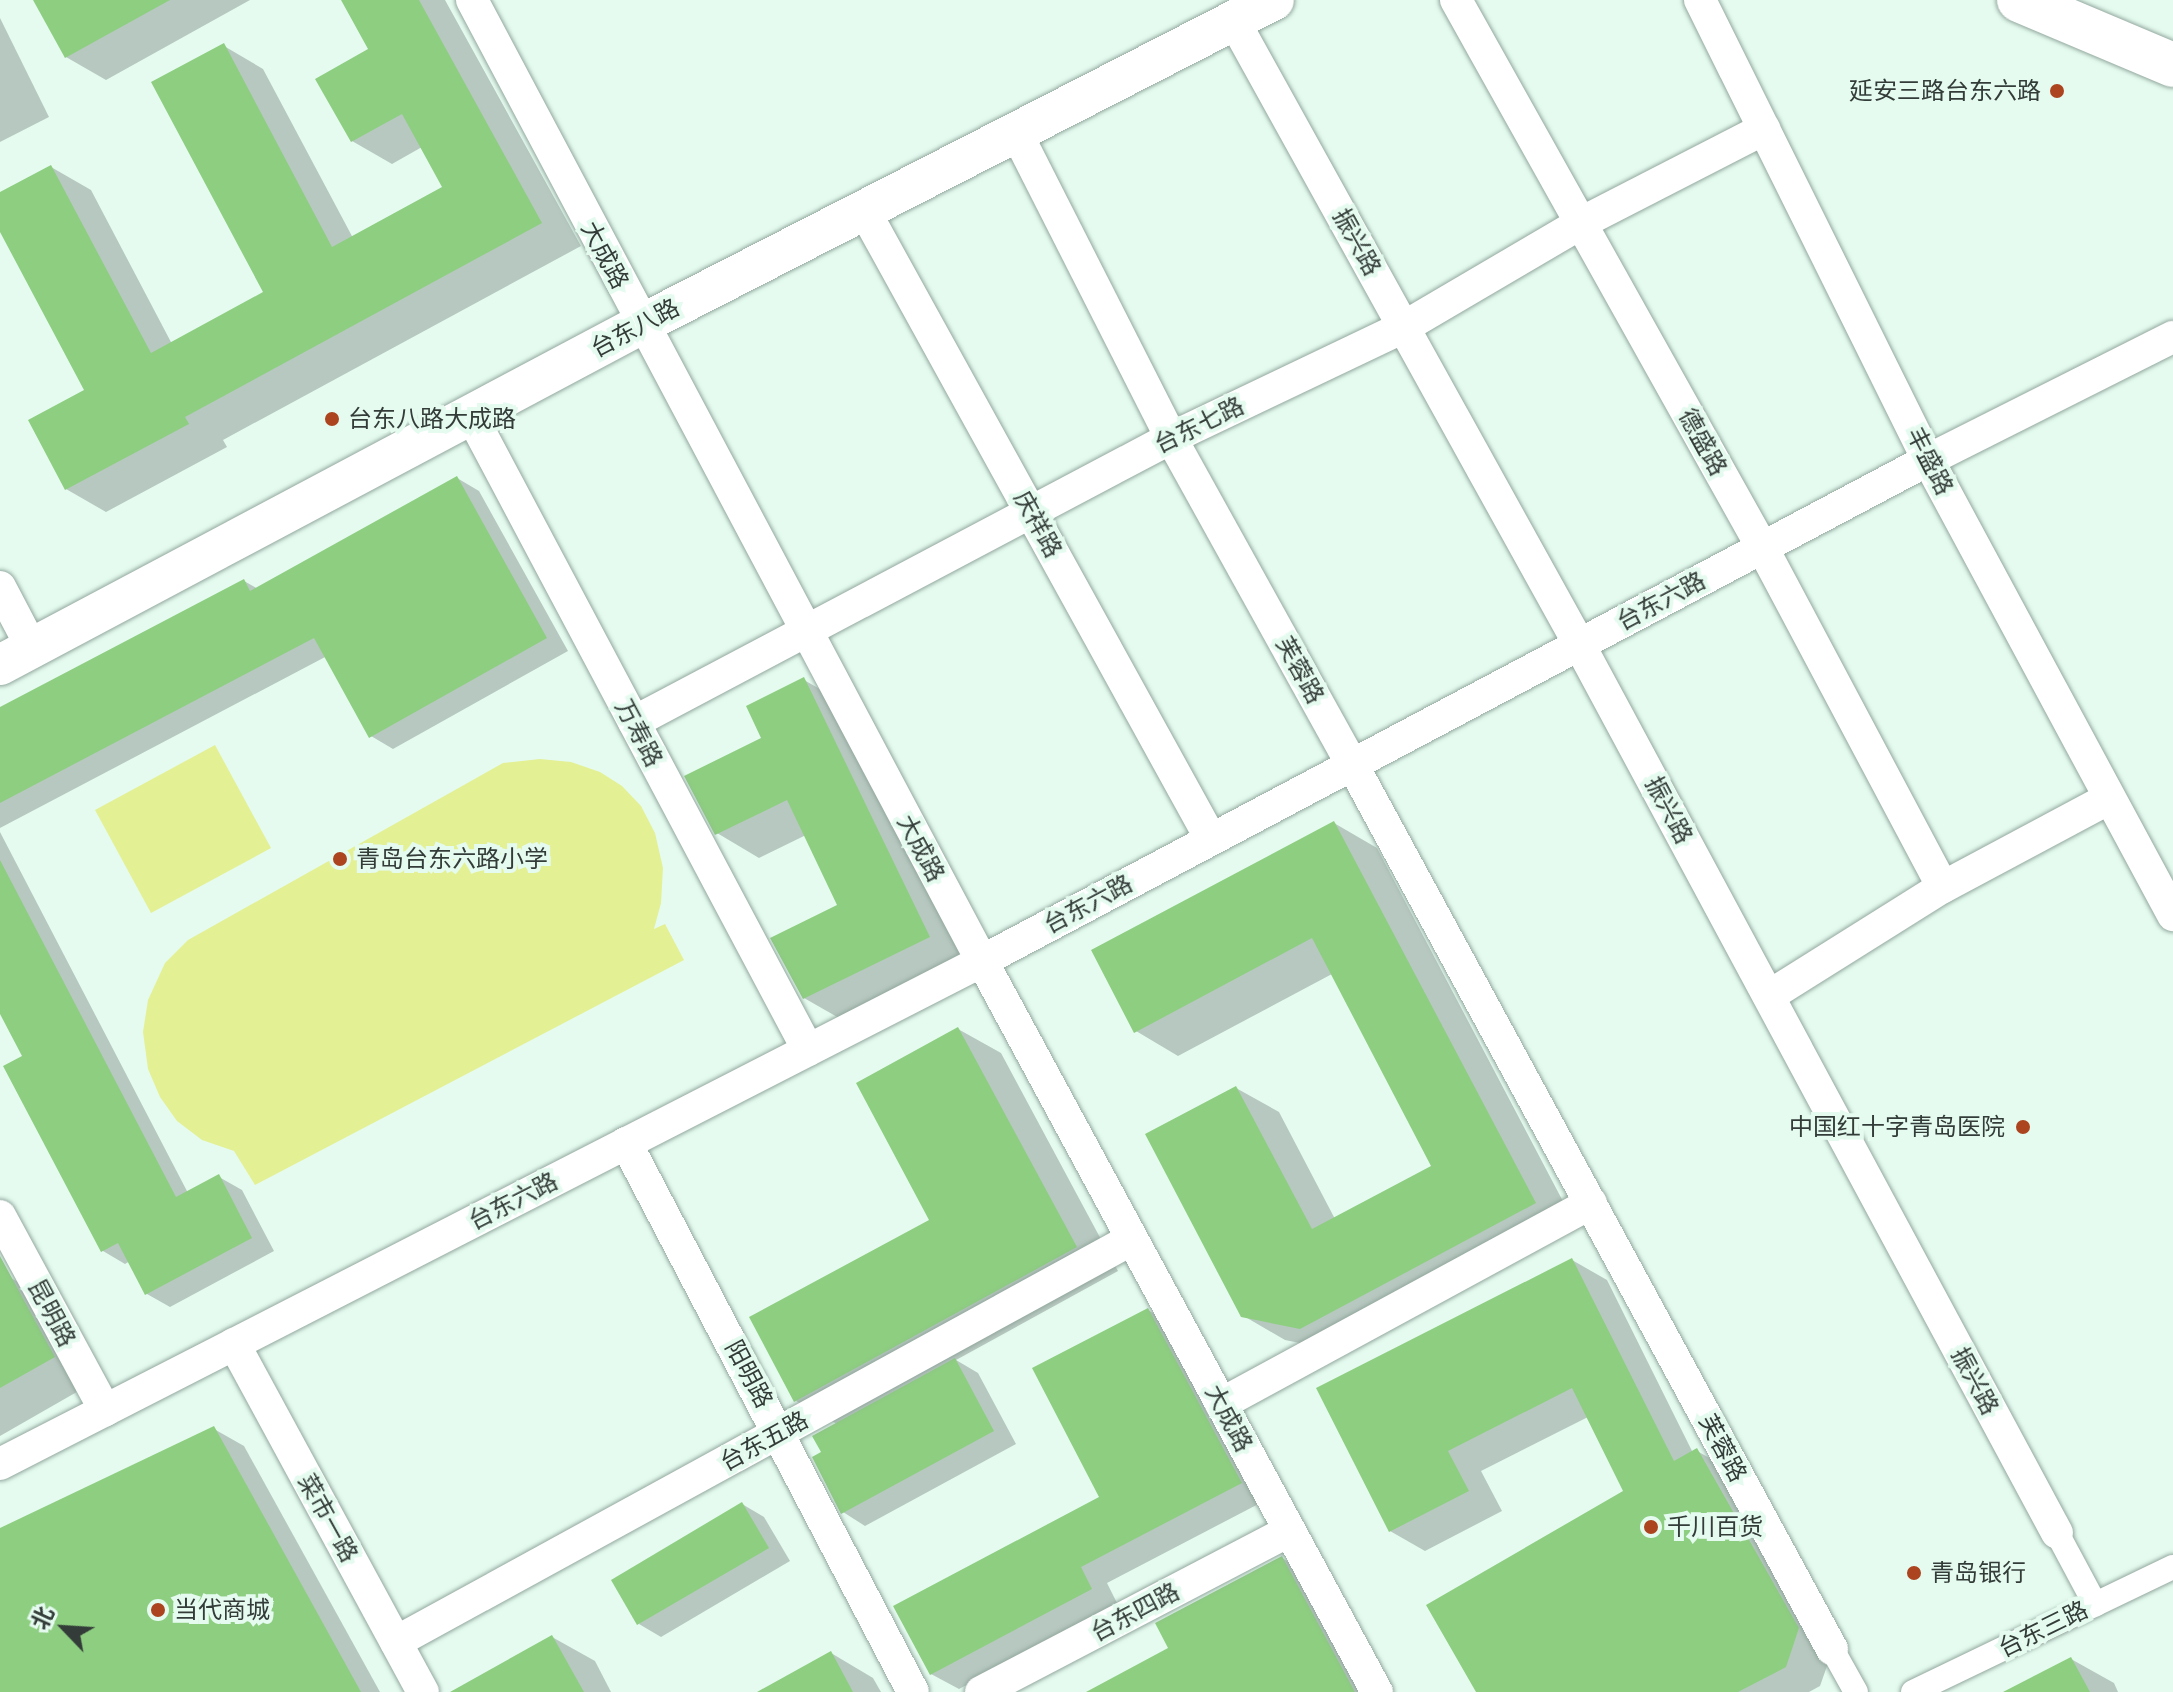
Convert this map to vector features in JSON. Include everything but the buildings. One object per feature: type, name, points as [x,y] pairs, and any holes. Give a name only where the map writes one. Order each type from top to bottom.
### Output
[{"type":"main road","points":[[2019,0],[2173,65]]},
{"type":"street","name":"大成路","points":[[472,0],[982,961],[1377,1692]]},
{"type":"street","name":"台东八路","points":[[16,656],[642,324],[1274,0]]},
{"type":"street","name":"德盛路","points":[[1456,0],[1762,547],[1943,887]]},
{"type":"street","name":"丰盛路","points":[[1700,0],[1928,460],[2173,915]]},
{"type":"street","name":"振兴路","points":[[1234,21],[1579,644],[2095,1604]]},
{"type":"street","name":"台东七路","points":[[634,722],[1171,438],[1404,327],[1581,223],[1764,129]]},
{"type":"street","name":"芙蓉路","points":[[1016,132],[1171,438],[1352,764],[1856,1692]]},
{"type":"street","name":"庆祥路","points":[[864,210],[1211,839]]},
{"type":"street","name":"台东六路","points":[[0,1464],[982,961],[1928,460],[2173,337]]},
{"type":"street","name":"万寿路","points":[[471,415],[808,1050]]},
{"type":"street","points":[[0,587],[16,656]]},
{"type":"street","points":[[1769,996],[1943,887],[2108,799]]},
{"type":"street","name":"阳明路","points":[[626,1143],[780,1432],[913,1692]]},
{"type":"street","points":[[1221,1404],[1591,1203]]},
{"type":"street","name":"昆明路","points":[[0,1216],[105,1410]]},
{"type":"street","name":"台东五路","points":[[396,1642],[1132,1239]]},
{"type":"street","name":"菜市一路","points":[[234,1344],[423,1692]]},
{"type":"street","name":"台东四路","points":[[981,1692],[1289,1531]]},
{"type":"street","name":"台东三路","points":[[1913,1692],[2173,1567]]},
{"type":"green space","points":[[215,745],[271,848],[151,913],[95,810]]},
{"type":"green space","points":[[540,759],[571,762],[600,772],[622,786],[641,806],[655,833],[663,868],[661,903],[654,929],[665,924],[684,960],[255,1185],[234,1151],[202,1140],[177,1121],[160,1097],[148,1069],[143,1032],[148,1000],[165,963],[188,940],[503,763]]},
{"type":"place","name":"延安三路台东六路","points":[[2057,91]]},
{"type":"place","name":"台东八路大成路","points":[[332,419]]},
{"type":"place","name":"青岛台东六路小学","points":[[340,859]]},
{"type":"place","name":"中国红十字青岛医院","points":[[2023,1127]]},
{"type":"place","name":"千川百货","points":[[1651,1527]]},
{"type":"place","name":"青岛银行","points":[[1914,1573]]},
{"type":"place","name":"当代商城","points":[[158,1610]]}]
